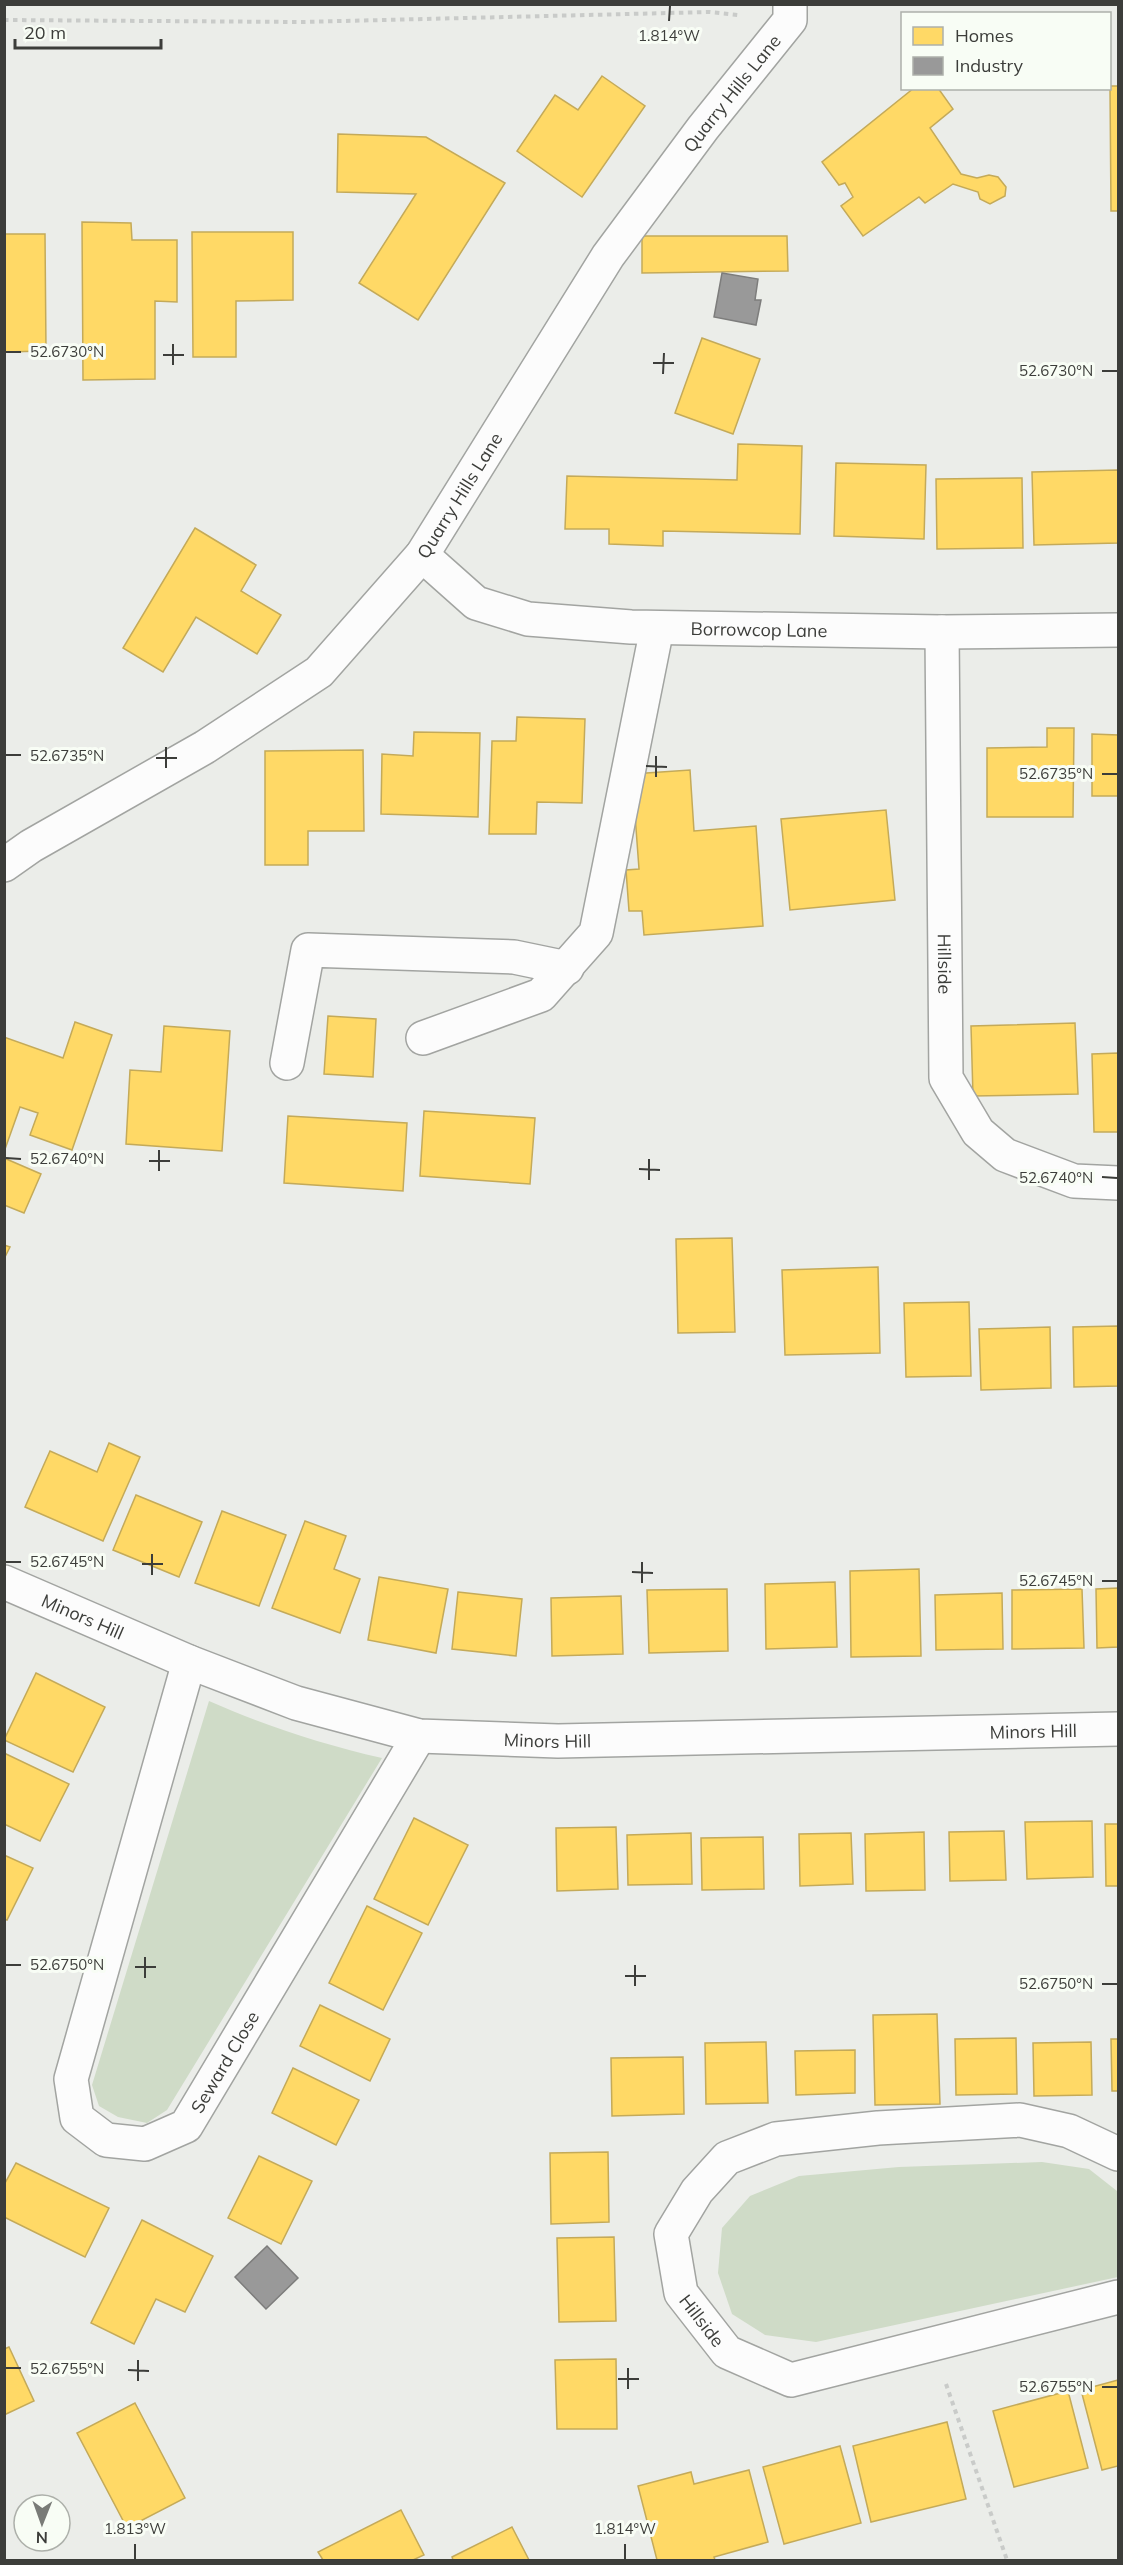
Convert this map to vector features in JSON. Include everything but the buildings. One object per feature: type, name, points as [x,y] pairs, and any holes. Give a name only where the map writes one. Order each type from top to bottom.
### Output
[{"type":"street","name":"Quarry Hills Lane","points":[[4,865],[31,846],[205,747],[319,672],[422,555],[608,256],[790,12]]},
{"type":"street","name":"Borrowcop Lane","points":[[422,555],[476,603],[528,619],[657,628],[942,632],[1119,630]]},
{"type":"street","points":[[423,1038],[541,995],[596,933],[657,628]]},
{"type":"street","name":"Hillside","points":[[942,632],[946,1078],[978,1132],[1005,1155],[1074,1181],[1119,1183]]},
{"type":"street","points":[[287,1063],[308,950],[514,957],[567,968]]},
{"type":"street","name":"Minors Hill","points":[[4,1582],[189,1662],[296,1703],[419,1736],[558,1741],[1119,1729]]},
{"type":"street","name":"Seward Close","points":[[189,1662],[71,2079],[77,2118],[106,2140],[146,2144],[186,2126],[419,1736]]},
{"type":"street","name":"Hillside","points":[[1119,2154],[1069,2131],[1020,2120],[878,2128],[776,2139],[727,2158],[697,2191],[671,2235],[681,2293],[727,2352],[791,2380],[1119,2297]]},
{"type":"path","points":[[4,20],[301,22],[790,12]]},
{"type":"path","points":[[932,2344],[1007,2560]]},
{"type":"green space","points":[[209,1701],[294,1734],[382,1758],[167,2110],[147,2123],[118,2117],[99,2106],[92,2085]]},
{"type":"green space","points":[[1042,2162],[1089,2169],[1117,2191],[1118,2277],[816,2342],[765,2335],[732,2314],[718,2273],[722,2228],[750,2196],[799,2176],[899,2167]]}]
